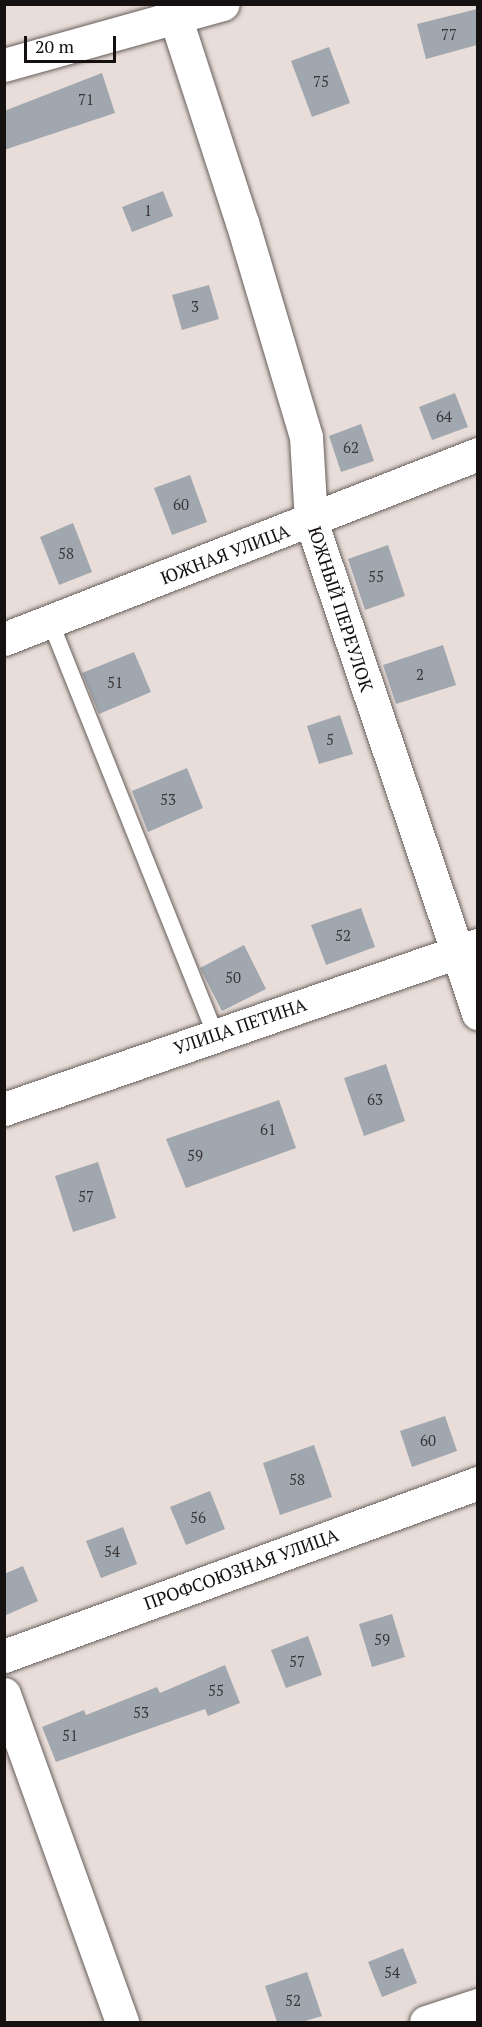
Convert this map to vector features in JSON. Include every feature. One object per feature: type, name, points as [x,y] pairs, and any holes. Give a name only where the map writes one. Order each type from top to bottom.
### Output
[{"type":"street","points":[[4,65],[174,12],[223,4]]},
{"type":"street","name":"ЮЖНЫЙ ПЕРЕУЛОК","points":[[174,12],[306,437],[311,520],[467,949],[477,1013]]},
{"type":"street","name":"ЮЖНАЯ УЛИЦА","points":[[4,639],[477,454]]},
{"type":"street","name":"УЛИЦА ПЕТИНА","points":[[4,1109],[215,1034],[467,949]]},
{"type":"street","name":"ПРОФСОЮЗНАЯ УЛИЦА","points":[[4,1656],[477,1483]]},
{"type":"street","points":[[4,1694],[122,2022]]},
{"type":"street","points":[[426,2022],[477,2005]]},
{"type":"lane","points":[[50,621],[215,1034]]},
{"type":"building","points":[[477,9],[477,45],[426,59],[417,24]]},
{"type":"building","points":[[329,47],[350,103],[312,117],[291,61]]},
{"type":"building","points":[[102,73],[115,113],[4,150],[4,111]]},
{"type":"building","points":[[163,191],[173,216],[132,232],[122,207]]},
{"type":"building","points":[[209,285],[219,319],[182,330],[172,295]]},
{"type":"building","points":[[455,393],[468,427],[432,440],[419,407]]},
{"type":"building","points":[[361,424],[374,461],[341,472],[329,436]]},
{"type":"building","points":[[190,475],[207,522],[172,535],[154,488]]},
{"type":"building","points":[[73,523],[92,572],[59,585],[40,537]]},
{"type":"building","points":[[388,545],[405,596],[365,610],[348,559]]},
{"type":"building","points":[[443,645],[456,685],[396,704],[383,665]]},
{"type":"building","points":[[134,652],[151,692],[99,714],[82,673]]},
{"type":"building","points":[[340,715],[353,754],[319,764],[307,726]]},
{"type":"building","points":[[187,768],[203,808],[148,832],[132,791]]},
{"type":"building","points":[[361,908],[375,947],[326,965],[311,925]]},
{"type":"building","points":[[244,945],[266,989],[222,1011],[200,968]]},
{"type":"building","points":[[386,1064],[405,1121],[364,1136],[344,1078]]},
{"type":"building","points":[[279,1100],[296,1148],[186,1188],[166,1139]]},
{"type":"building","points":[[98,1162],[116,1218],[73,1232],[55,1176]]},
{"type":"building","points":[[445,1416],[457,1451],[412,1467],[400,1431]]},
{"type":"building","points":[[314,1445],[332,1497],[280,1515],[263,1463]]},
{"type":"building","points":[[210,1491],[225,1529],[186,1545],[170,1507]]},
{"type":"building","points":[[123,1527],[137,1564],[101,1578],[86,1541]]},
{"type":"building","points":[[23,1566],[38,1601],[4,1616],[4,1574]]},
{"type":"building","points":[[392,1614],[405,1657],[372,1667],[359,1624]]},
{"type":"building","points":[[308,1636],[322,1675],[286,1688],[271,1650]]},
{"type":"building","points":[[225,1665],[240,1703],[208,1716],[205,1709],[56,1762],[42,1727],[84,1710],[86,1715],[157,1687],[160,1693]]},
{"type":"building","points":[[403,1948],[417,1983],[382,1997],[368,1962]]},
{"type":"building","points":[[307,1972],[322,2016],[302,2022],[277,2022],[265,1986]]}]
